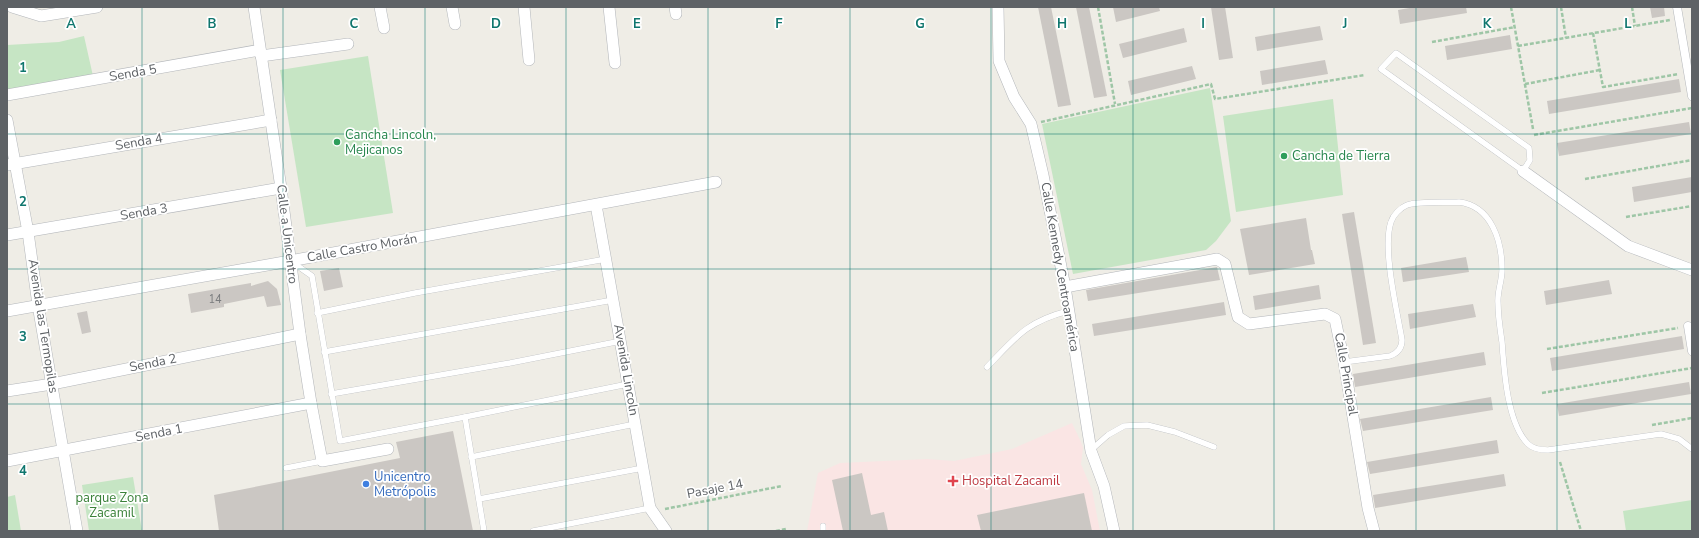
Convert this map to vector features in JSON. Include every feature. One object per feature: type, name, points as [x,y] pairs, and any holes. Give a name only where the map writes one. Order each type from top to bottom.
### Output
[{"type":"street","points":[[12,7],[40,16],[97,7]]},
{"type":"street","name":"Calle a Unicentro","points":[[254,7],[281,188],[300,334],[322,461]]},
{"type":"street","points":[[380,7],[384,28]]},
{"type":"street","points":[[452,7],[454,24]]},
{"type":"street","points":[[524,7],[529,60]]},
{"type":"street","points":[[609,7],[615,63]]},
{"type":"street","name":"Calle Kennedy Centroamérica","points":[[998,7],[999,60],[1014,97],[1031,124],[1044,176],[1065,287],[1091,451],[1104,486],[1114,531]]},
{"type":"street","points":[[1677,7],[1692,96]]},
{"type":"street","name":"Senda 5","points":[[7,95],[260,53],[348,44]]},
{"type":"street","name":"Avenida las Termopilas","points":[[7,120],[11,164],[28,232],[38,305],[77,531]]},
{"type":"street","name":"Senda 4","points":[[11,164],[271,120]]},
{"type":"street","points":[[1523,171],[1628,246],[1692,270]]},
{"type":"street","name":"Calle Castro Morán","points":[[7,311],[290,261],[716,182]]},
{"type":"street","name":"Senda 3","points":[[7,236],[281,188]]},
{"type":"street","name":"Avenida Lincoln","points":[[596,205],[651,510],[666,531]]},
{"type":"street","name":"Calle Principal","points":[[1065,287],[1217,259],[1225,264],[1238,317],[1249,324],[1325,314],[1335,319],[1344,362],[1368,508],[1374,531]]},
{"type":"street","points":[[1688,326],[1692,351]]},
{"type":"street","name":"Senda 2","points":[[7,391],[52,384],[300,334]]},
{"type":"street","name":"Senda 1","points":[[7,461],[311,403]]},
{"type":"street","points":[[322,461],[388,449]]},
{"type":"lane","points":[[1396,53],[1440,84],[1529,148],[1530,160],[1523,171],[1381,69],[1396,53]]},
{"type":"lane","points":[[1344,362],[1394,355],[1401,346],[1402,340],[1388,254],[1390,226],[1394,216],[1410,204],[1466,203],[1478,208],[1489,219],[1494,228],[1499,246],[1502,270],[1498,304],[1506,386],[1514,422],[1529,445],[1538,449],[1548,450],[1661,434],[1679,439],[1692,449]]},
{"type":"lane","points":[[317,313],[415,293],[606,259]]},
{"type":"lane","points":[[290,261],[312,276],[317,313],[340,440],[465,417],[628,384]]},
{"type":"lane","points":[[324,352],[613,300]]},
{"type":"lane","points":[[987,367],[1020,332],[1037,321],[1068,311]]},
{"type":"lane","points":[[332,394],[510,363],[621,341]]},
{"type":"lane","points":[[465,417],[484,531]]},
{"type":"lane","points":[[471,457],[635,424]]},
{"type":"lane","points":[[1091,451],[1108,435],[1124,426],[1147,425],[1175,432],[1214,447]]},
{"type":"lane","points":[[286,468],[322,461]]},
{"type":"lane","points":[[479,498],[643,468]]},
{"type":"lane","points":[[532,531],[651,510]]},
{"type":"path","points":[[1098,7],[1115,104]]},
{"type":"path","points":[[1511,7],[1533,129]]},
{"type":"path","points":[[1561,7],[1566,38]]},
{"type":"path","points":[[1632,7],[1635,26]]},
{"type":"path","points":[[1518,46],[1679,18]]},
{"type":"path","points":[[1432,42],[1515,27]]},
{"type":"path","points":[[1593,33],[1603,87],[1688,72]]},
{"type":"path","points":[[1525,84],[1600,70]]},
{"type":"path","points":[[1031,124],[1115,104],[1212,84],[1215,99],[1365,75]]},
{"type":"path","points":[[1534,135],[1692,108]]},
{"type":"path","points":[[1585,179],[1692,160]]},
{"type":"path","points":[[1626,217],[1692,206]]},
{"type":"path","points":[[1547,349],[1688,326]]},
{"type":"path","points":[[1542,393],[1692,368]]},
{"type":"path","points":[[1560,462],[1581,531]]},
{"type":"path","name":"Pasaje 14","points":[[651,510],[782,486]]},
{"type":"path","points":[[776,531],[786,529]]},
{"type":"shaded area","name":"Hospital Zacamil","points":[[1072,423],[1083,448],[1081,464],[1092,490],[1100,531],[807,531],[818,473],[840,463],[927,459],[954,461],[1012,449]]},
{"type":"green space","points":[[84,36],[93,76],[7,92],[7,45],[59,42]]},
{"type":"green space","name":"Cancha Lincoln, Mejicanos","points":[[368,56],[393,213],[306,227],[280,70]]},
{"type":"green space","points":[[1210,88],[1231,221],[1216,241],[1206,250],[1073,274],[1042,124]]},
{"type":"green space","name":"Cancha de Tierra","points":[[1333,99],[1343,195],[1236,212],[1223,116]]},
{"type":"green space","name":"parque Zona Zacamil","points":[[133,477],[142,531],[89,531],[82,485]]},
{"type":"green space","points":[[15,495],[21,531],[7,531],[7,497]]},
{"type":"green space","points":[[1692,500],[1692,531],[1626,531],[1623,511]]},
{"type":"building","points":[[1038,7],[1051,7],[1071,105],[1058,107]]},
{"type":"building","points":[[1076,7],[1089,7],[1107,96],[1094,98]]},
{"type":"building","points":[[1113,7],[1159,7],[1160,11],[1116,22]]},
{"type":"building","points":[[1211,7],[1225,7],[1233,58],[1219,60]]},
{"type":"building","points":[[1415,7],[1466,7],[1467,13],[1400,24],[1398,10]]},
{"type":"building","points":[[1650,7],[1664,7],[1665,16],[1652,18]]},
{"type":"building","points":[[1320,26],[1323,40],[1257,51],[1255,37]]},
{"type":"building","points":[[1184,28],[1187,42],[1123,58],[1119,44]]},
{"type":"building","points":[[1510,35],[1512,49],[1447,60],[1445,46]]},
{"type":"building","points":[[1325,60],[1328,74],[1262,85],[1260,71]]},
{"type":"building","points":[[1192,66],[1196,79],[1131,95],[1128,81]]},
{"type":"building","points":[[1679,79],[1681,92],[1549,114],[1547,101]]},
{"type":"building","points":[[1689,122],[1691,134],[1559,156],[1557,143]]},
{"type":"building","points":[[1692,177],[1692,192],[1634,202],[1632,187]]},
{"type":"building","points":[[1354,212],[1376,343],[1363,345],[1342,214]]},
{"type":"building","points":[[1306,218],[1311,250],[1315,264],[1249,275],[1240,229]]},
{"type":"building","points":[[1466,257],[1469,272],[1403,282],[1401,268]]},
{"type":"building","points":[[1217,267],[1220,280],[1088,301],[1086,290]]},
{"type":"building","points":[[339,268],[343,287],[324,291],[320,271]]},
{"type":"building","points":[[1609,280],[1612,294],[1546,305],[1544,291]]},
{"type":"building","points":[[268,281],[277,289],[281,305],[267,307],[264,296],[224,304],[224,307],[191,313],[188,294],[251,283],[251,286]]},
{"type":"building","points":[[1319,285],[1321,299],[1255,310],[1253,296]]},
{"type":"building","points":[[1224,302],[1226,315],[1094,336],[1092,324]]},
{"type":"building","points":[[1473,304],[1476,317],[1410,329],[1408,314]]},
{"type":"building","points":[[87,311],[91,332],[82,334],[77,313]]},
{"type":"building","points":[[1682,336],[1684,349],[1552,371],[1550,358]]},
{"type":"building","points":[[1484,352],[1486,365],[1355,387],[1353,374]]},
{"type":"building","points":[[1689,382],[1691,394],[1559,416],[1557,404]]},
{"type":"building","points":[[1491,397],[1493,410],[1363,431],[1360,419]]},
{"type":"building","name":"Unicentro Metrópolis","points":[[453,431],[473,531],[219,531],[214,495],[400,458],[396,442]]},
{"type":"building","points":[[1497,440],[1499,453],[1370,474],[1367,462]]},
{"type":"building","points":[[862,473],[871,515],[884,512],[888,531],[843,531],[832,480]]},
{"type":"building","points":[[1504,474],[1506,486],[1375,508],[1373,495]]},
{"type":"building","points":[[1084,493],[1092,531],[981,531],[977,515]]},
{"type":"place","name":"Cancha Lincoln, Mejicanos","points":[[337,142]]},
{"type":"place","name":"Cancha de Tierra","points":[[1284,156]]},
{"type":"place","name":"Hospital Zacamil","points":[[953,481]]},
{"type":"place","name":"Unicentro Metrópolis","points":[[366,484]]}]
